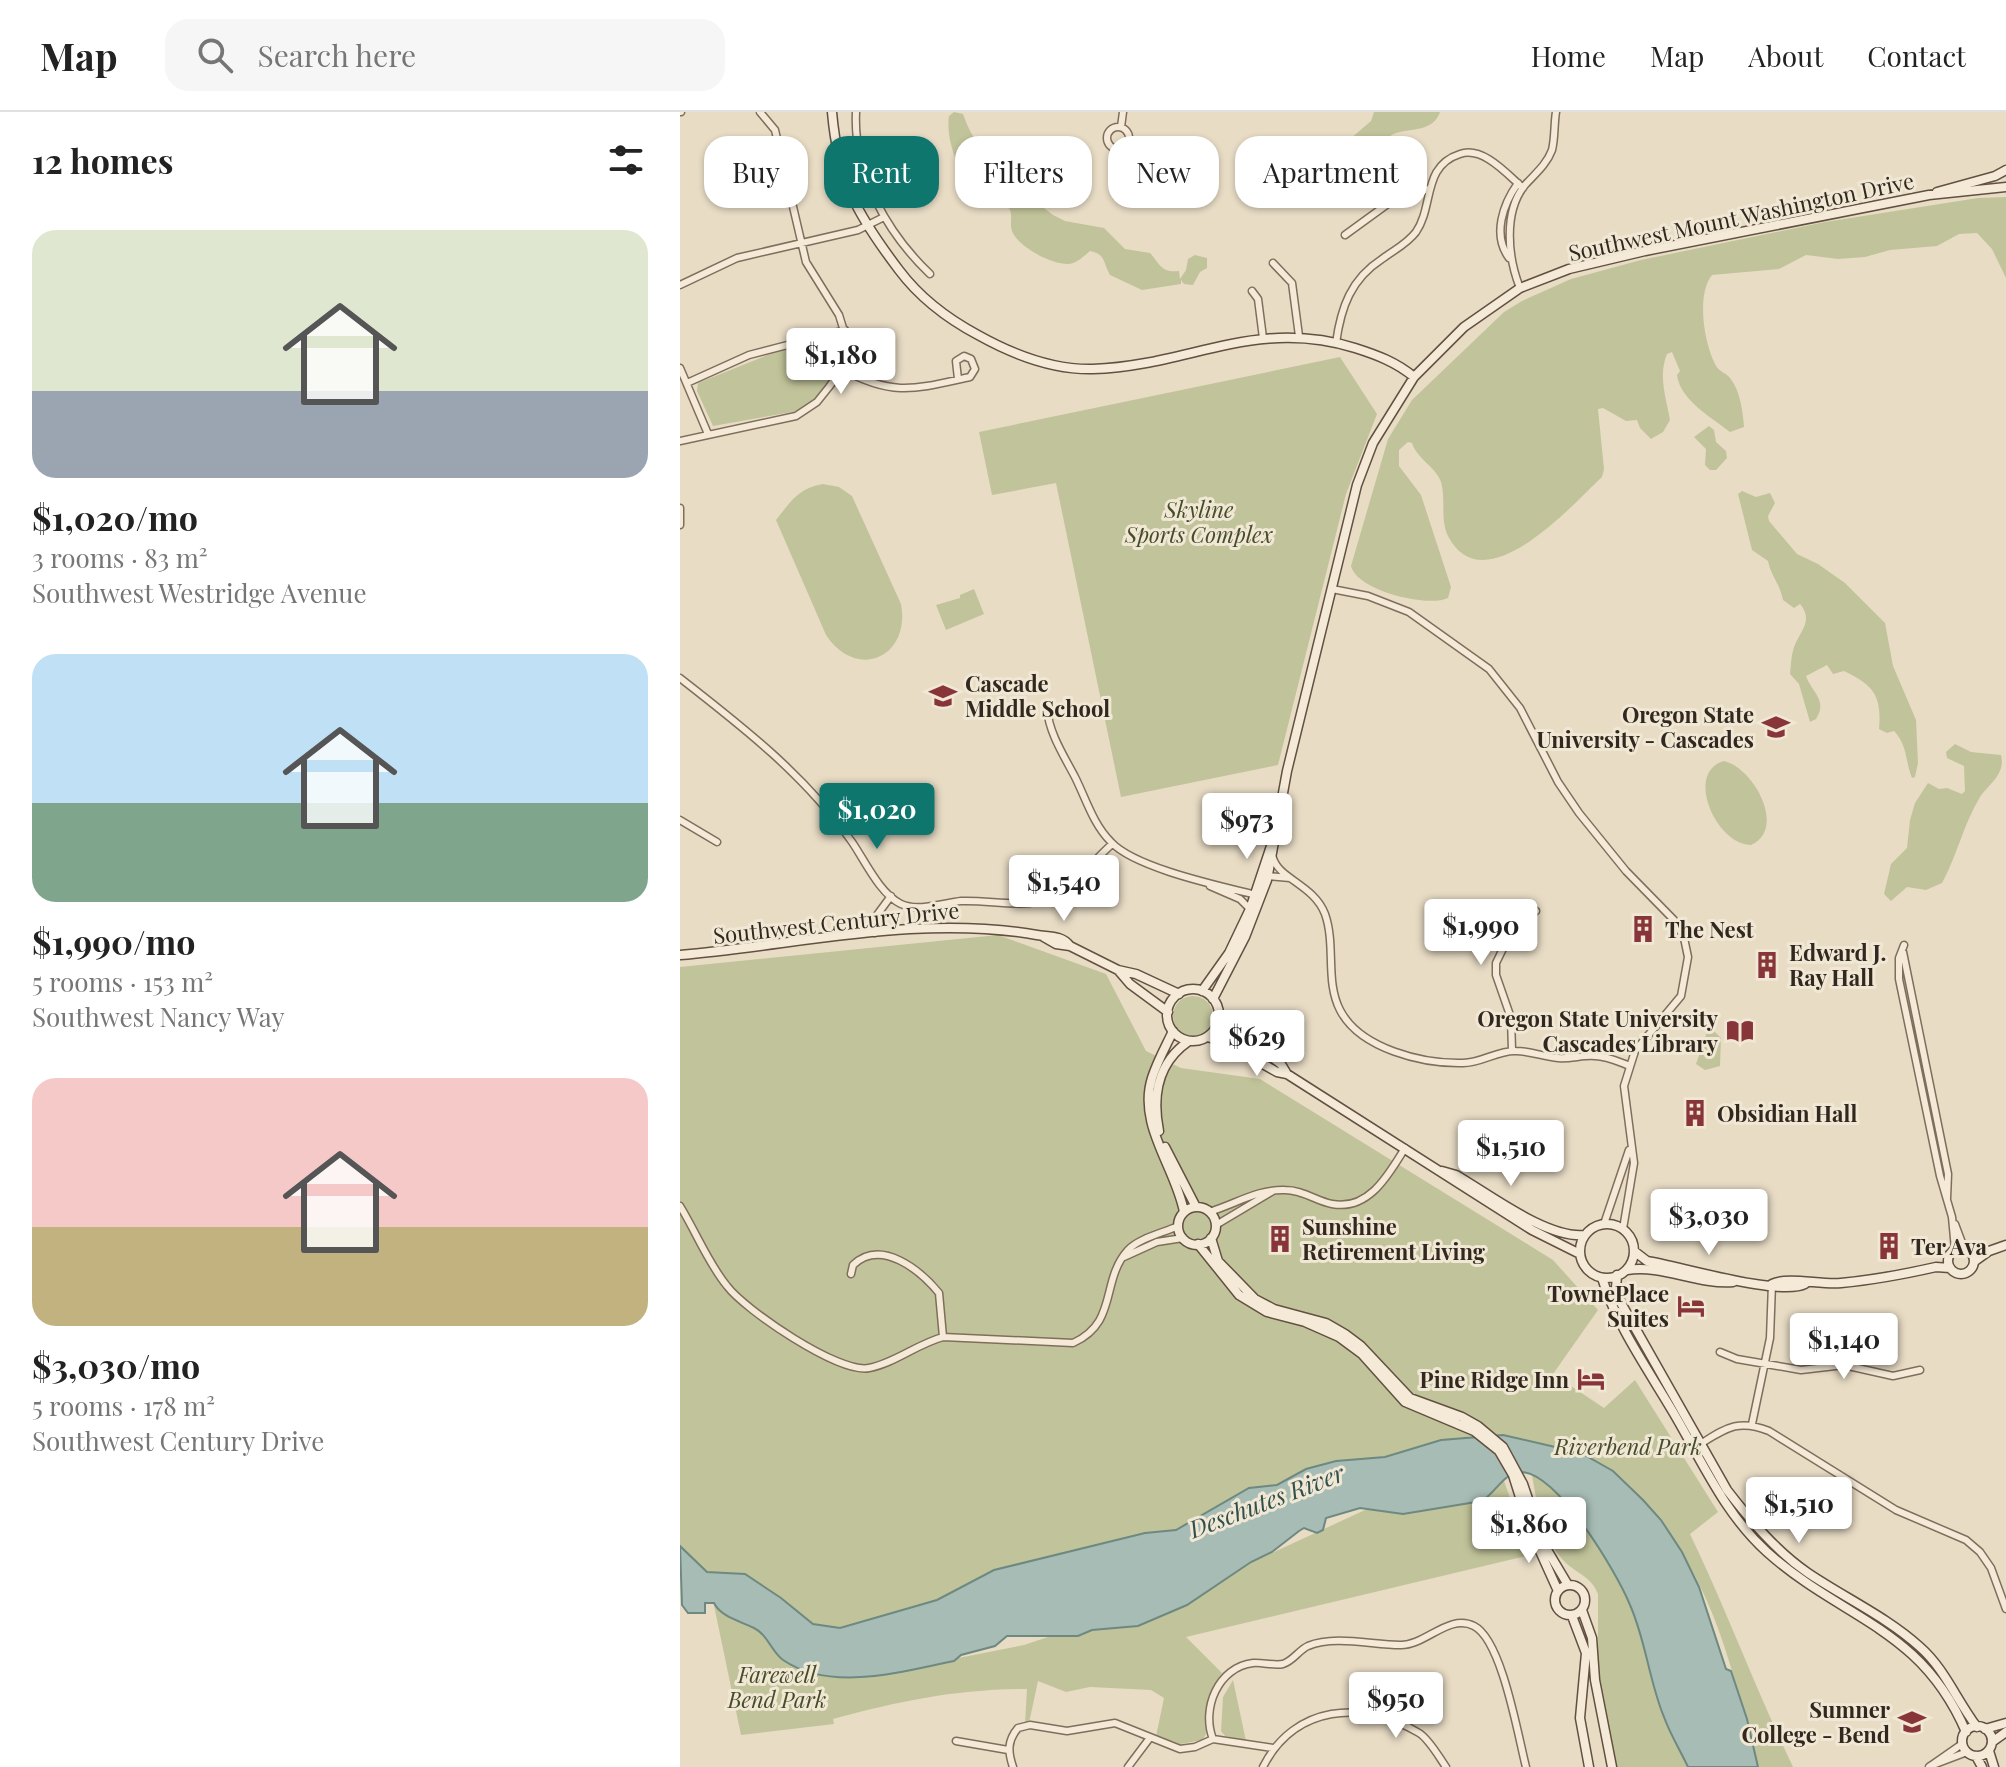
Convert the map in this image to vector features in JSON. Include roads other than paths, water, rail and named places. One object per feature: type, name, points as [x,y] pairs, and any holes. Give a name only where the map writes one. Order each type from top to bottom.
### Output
[{"type":"main road","points":[[832,112],[841,171],[867,227],[906,278],[953,322],[1021,356],[1054,364],[1099,369],[1141,364],[1263,338],[1299,336],[1379,356],[1414,377]]},
{"type":"main road","name":"Southwest Mount Washington Drive","points":[[1929,195],[2006,170]]},
{"type":"main road","name":"Southwest Mount Washington Drive","points":[[1202,991],[1229,953],[1258,896],[1357,485],[1373,443],[1414,377],[1464,327],[1520,288],[1605,259],[1929,195],[2006,187]]},
{"type":"main road","name":"Southwest Mount Washington Drive","points":[[1213,999],[1268,876],[1273,856],[1272,842]]},
{"type":"main road","name":"Southwest Century Drive","points":[[680,955],[875,933],[971,926],[1042,936],[1179,994]]},
{"type":"main road","name":"Southwest Century Drive","points":[[1118,970],[1130,984],[1168,1012]]},
{"type":"main road","points":[[1287,1074],[1281,1064],[1249,1044],[1219,1018],[1213,999],[1202,991],[1179,994],[1168,1012],[1173,1031],[1152,1077],[1149,1104],[1154,1132],[1184,1212],[1178,1226],[1183,1238],[1198,1244],[1239,1295],[1267,1312],[1305,1322],[1339,1337],[1362,1354],[1397,1396],[1428,1413],[1474,1431],[1499,1451],[1513,1475],[1558,1591],[1556,1606],[1562,1614],[1572,1616],[1582,1610]]},
{"type":"main road","points":[[1207,1037],[1219,1018]]},
{"type":"main road","points":[[1173,1031],[1189,1041]]},
{"type":"main road","points":[[1568,1585],[1533,1529],[1523,1484],[1503,1447],[1478,1426],[1422,1404],[1399,1389],[1375,1360],[1345,1334],[1326,1323],[1274,1309],[1255,1299],[1218,1261],[1211,1238],[1216,1225],[1209,1212],[1196,1207],[1162,1141],[1156,1108],[1156,1090],[1168,1059],[1189,1041],[1207,1037],[1222,1041],[1277,1072],[1287,1074],[1405,1147],[1452,1181],[1532,1230],[1580,1254],[1587,1269],[1602,1278],[1613,1310],[1727,1490],[1770,1541],[1806,1571],[1878,1615],[1922,1648],[1981,1728],[1990,1746],[1994,1767]]},
{"type":"main road","points":[[1440,1170],[1456,1175],[1541,1224],[1572,1237],[1585,1235],[1604,1224],[1623,1229],[1629,1235],[1634,1251],[1647,1261],[1742,1281],[1772,1284],[1781,1289],[1805,1284],[1868,1280],[1936,1267],[1949,1264],[1963,1249]]},
{"type":"main road","points":[[1184,1212],[1196,1207]]},
{"type":"main road","points":[[1580,1254],[1585,1235]]},
{"type":"main road","points":[[1198,1244],[1211,1238]]},
{"type":"main road","points":[[1949,1264],[1957,1273],[1965,1274],[1972,1269],[1975,1261],[1989,1251],[2006,1245]]},
{"type":"main road","points":[[1963,1249],[1989,1251]]},
{"type":"main road","points":[[1963,1249],[1975,1261]]},
{"type":"main road","points":[[1627,1270],[1634,1251]]},
{"type":"main road","points":[[1602,1278],[1627,1270],[1645,1270],[1715,1283],[1742,1281]]},
{"type":"main road","points":[[1617,1275],[1616,1289],[1621,1303],[1698,1445],[1713,1486],[1765,1550],[1796,1576],[1910,1649],[1937,1681],[1966,1732],[1969,1751],[1982,1767]]},
{"type":"main road","points":[[1558,1591],[1568,1585],[1578,1587],[1585,1595],[1582,1610],[1592,1638],[1595,1680],[1612,1767]]},
{"type":"main road","points":[[1572,1616],[1586,1653],[1580,1718],[1589,1767]]},
{"type":"main road","points":[[1966,1732],[2006,1723]]},
{"type":"main road","points":[[1969,1751],[1990,1746],[2006,1732]]},
{"type":"street","points":[[680,441],[796,416],[817,402],[842,369],[846,353],[845,330],[839,315],[812,274],[801,243],[775,130],[760,112]]},
{"type":"street","points":[[856,112],[858,149],[874,198],[914,259],[930,274]]},
{"type":"street","points":[[1121,127],[1123,112]]},
{"type":"street","points":[[1510,259],[1505,254],[1501,223],[1507,198],[1538,172],[1552,149],[1556,112]]},
{"type":"street","points":[[1336,343],[1339,316],[1352,287],[1366,271],[1403,246],[1417,230],[1429,189],[1442,165],[1458,154],[1485,157],[1520,186]]},
{"type":"street","points":[[1520,186],[1510,259],[1520,288]]},
{"type":"street","points":[[1345,235],[1400,195],[1429,189]]},
{"type":"street","points":[[680,285],[737,258],[867,227],[884,217]]},
{"type":"street","points":[[1273,263],[1292,283],[1299,336]]},
{"type":"street","points":[[1252,291],[1258,299],[1263,338]]},
{"type":"street","points":[[687,383],[749,355],[845,330]]},
{"type":"street","points":[[680,368],[708,434]]},
{"type":"street","points":[[842,369],[861,380],[892,390],[958,379]]},
{"type":"street","points":[[680,508],[680,525]]},
{"type":"street","points":[[1332,589],[1368,596],[1409,612],[1489,669],[1520,708],[1558,782],[1579,813],[1626,871],[1674,920],[1688,957],[1681,996],[1673,1009],[1644,1038],[1624,1086],[1633,1175],[1623,1229]]},
{"type":"street","points":[[680,678],[795,774],[845,832],[891,896],[912,907],[976,900],[1029,903],[1063,890],[1112,844]]},
{"type":"street","points":[[1047,709],[1056,741],[1097,825],[1112,844],[1133,857],[1240,899],[1250,909]]},
{"type":"street","points":[[680,820],[717,842]]},
{"type":"street","points":[[1273,856],[1277,868],[1306,887],[1321,906],[1329,931],[1334,997],[1345,1018],[1362,1037],[1395,1052],[1453,1062],[1479,1061],[1512,1050],[1563,1058],[1604,1056],[1630,1066]]},
{"type":"street","points":[[1268,876],[1290,878]]},
{"type":"street","points":[[1188,877],[1258,896]]},
{"type":"street","points":[[875,933],[877,915],[891,896]]},
{"type":"street","points":[[1512,1050],[1511,1018],[1499,987],[1496,963],[1513,928],[1536,911]]},
{"type":"street","points":[[1904,948],[1899,958],[1899,979],[1940,1176],[1963,1249]]},
{"type":"street","points":[[1209,1212],[1260,1191],[1299,1191],[1333,1204],[1360,1200],[1379,1187],[1405,1147]]},
{"type":"street","points":[[1604,1224],[1630,1147]]},
{"type":"street","points":[[1216,1225],[1273,1191]]},
{"type":"street","points":[[680,1206],[735,1296],[806,1345],[848,1366],[868,1368],[924,1342],[943,1337],[1073,1343],[1087,1336],[1099,1322],[1115,1273],[1129,1248],[1178,1226]]},
{"type":"street","points":[[1124,1257],[1163,1240],[1183,1238]]},
{"type":"street","points":[[851,1274],[860,1258],[876,1254],[898,1259],[910,1267],[939,1293],[943,1337]]},
{"type":"street","points":[[1752,1424],[1774,1310],[1772,1284]]},
{"type":"street","points":[[1720,1352],[1801,1370],[1844,1365],[1893,1376],[1920,1370]]},
{"type":"street","points":[[1698,1445],[1724,1429],[1752,1424],[1769,1431],[1896,1510],[1966,1540],[1980,1552],[1991,1568],[2006,1609]]},
{"type":"street","points":[[1213,1739],[1209,1720],[1214,1694],[1223,1678],[1238,1668],[1254,1663],[1282,1664],[1306,1647],[1321,1643],[1411,1645],[1446,1627],[1464,1623],[1474,1625],[1492,1643],[1526,1767]]},
{"type":"street","points":[[1263,1767],[1273,1748],[1292,1729],[1307,1721],[1353,1711],[1368,1713],[1420,1733],[1446,1767]]},
{"type":"street","points":[[1013,1767],[1008,1750],[1014,1732],[1030,1725],[1058,1731],[1115,1723],[1180,1749],[1195,1747],[1213,1739],[1273,1748]]},
{"type":"street","points":[[1128,1767],[1149,1739]]},
{"type":"street","points":[[956,1741],[1008,1750]]},
{"type":"street","points":[[1929,1767],[1938,1758],[1969,1751]]},
{"type":"water","name":"Deschutes River","points":[[1503,1435],[1581,1453],[1613,1471],[1661,1520],[1682,1552],[1699,1587],[1726,1669],[1731,1671],[1747,1719],[1758,1767],[1688,1767],[1666,1723],[1635,1619],[1613,1571],[1568,1505],[1535,1476],[1520,1472],[1509,1476],[1482,1501],[1403,1514],[1360,1508],[1326,1518],[1323,1530],[1317,1533],[1304,1528],[1272,1552],[1251,1562],[1187,1605],[1138,1626],[1092,1630],[1078,1636],[1007,1636],[995,1646],[961,1655],[954,1661],[890,1674],[845,1677],[802,1670],[783,1660],[759,1631],[726,1615],[714,1603],[705,1603],[705,1613],[688,1613],[682,1605],[680,1546],[707,1572],[745,1574],[813,1624],[840,1628],[937,1600],[994,1570],[1145,1533],[1176,1530],[1249,1488],[1277,1485],[1306,1469],[1336,1461],[1385,1457],[1441,1440]]},
{"type":"place","name":"Cascade Middle School","points":[[943,696]]},
{"type":"place","name":"Oregon State University - Cascades","points":[[1776,727]]},
{"type":"place","name":"The Nest","points":[[1643,929]]},
{"type":"place","name":"Edward J. Ray Hall","points":[[1767,965]]},
{"type":"place","name":"Oregon State University Cascades Library","points":[[1740,1031]]},
{"type":"place","name":"Obsidian Hall","points":[[1695,1113]]},
{"type":"place","name":"Sunshine Retirement Living","points":[[1280,1239]]},
{"type":"place","name":"Ter Ava","points":[[1889,1246]]},
{"type":"place","name":"TownePlace Suites","points":[[1691,1306]]},
{"type":"place","name":"Pine Ridge Inn","points":[[1591,1379]]},
{"type":"place","name":"Sumner College - Bend","points":[[1912,1722]]},
{"type":"park label","name":"Skyline Sports Complex","points":[[1199,522]]},
{"type":"park label","name":"Riverbend Park","points":[[1628,1446]]},
{"type":"park label","name":"Farewell Bend Park","points":[[777,1686]]}]
